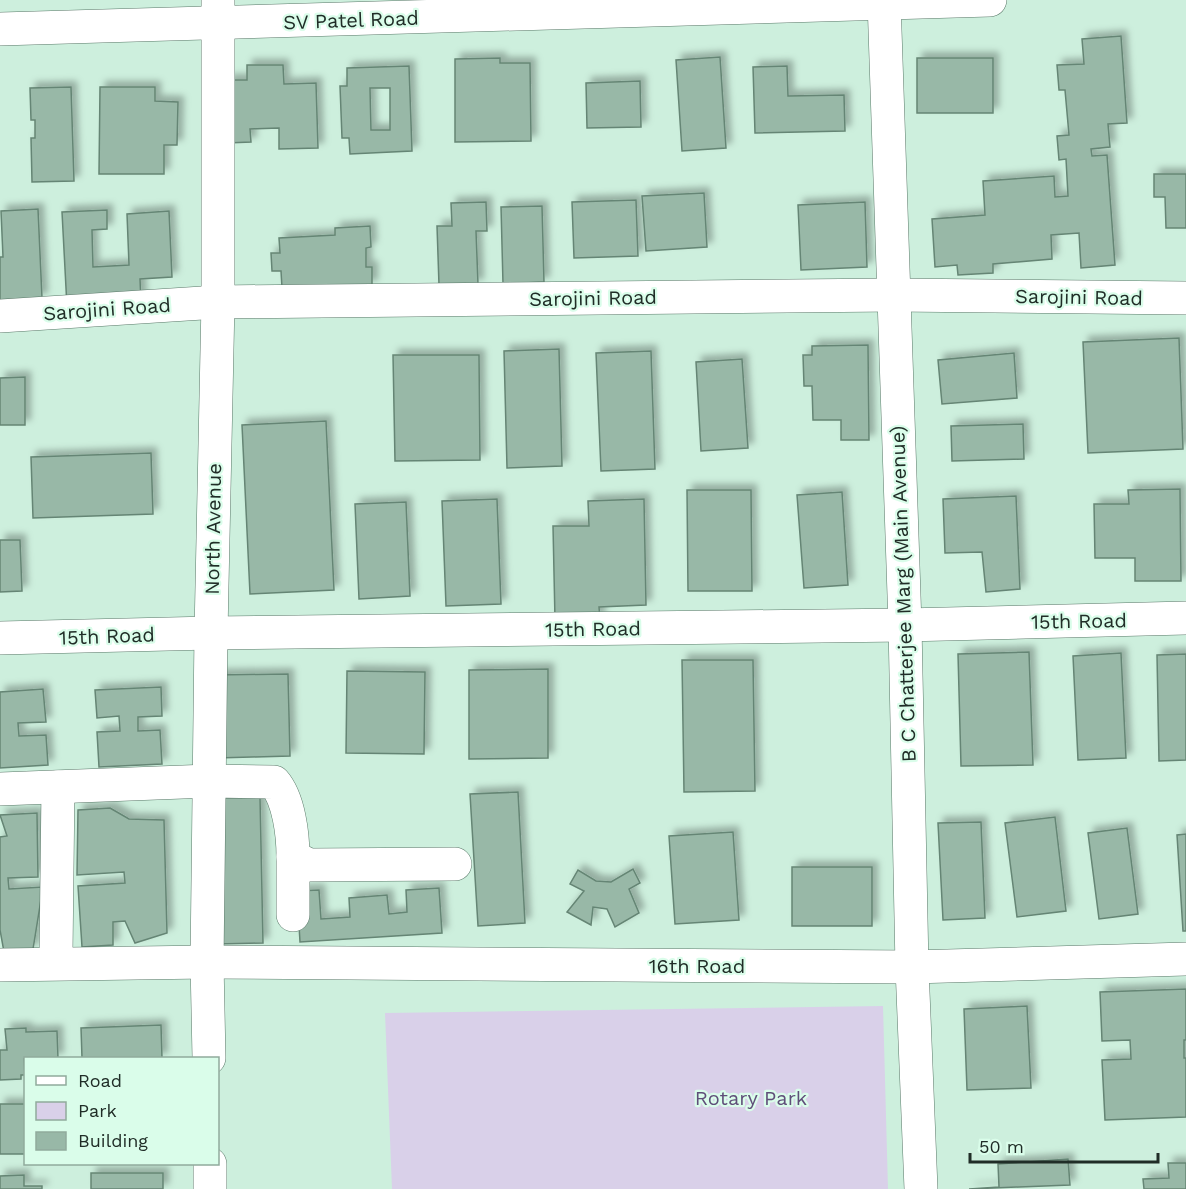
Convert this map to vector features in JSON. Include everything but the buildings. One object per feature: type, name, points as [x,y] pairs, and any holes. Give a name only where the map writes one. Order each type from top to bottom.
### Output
[{"type":"street","name":"SV Patel Road","points":[[0,29],[218,12],[990,0]]},
{"type":"street","name":"B C Chatterjee Marg (Main Avenue)","points":[[884,1],[905,625],[912,968],[921,1189]]},
{"type":"street","name":"North Avenue","points":[[209,1057],[207,962],[218,302],[218,12]]},
{"type":"street","name":"Sarojini Road","points":[[0,316],[218,302],[894,295],[1186,298]]},
{"type":"street","name":"15th Road","points":[[0,638],[211,633],[905,625],[1186,618]]},
{"type":"street","points":[[0,789],[209,781],[274,782],[280,789],[293,834],[293,915]]},
{"type":"street","points":[[56,954],[58,787]]},
{"type":"street","points":[[292,857],[309,865],[455,864]]},
{"type":"street","name":"16th Road","points":[[0,965],[207,962],[912,968],[1186,959]]},
{"type":"street","points":[[210,1165],[210,1189]]},
{"type":"green space","name":"Rotary Park","points":[[883,1006],[888,1189],[392,1189],[385,1013]]}]
